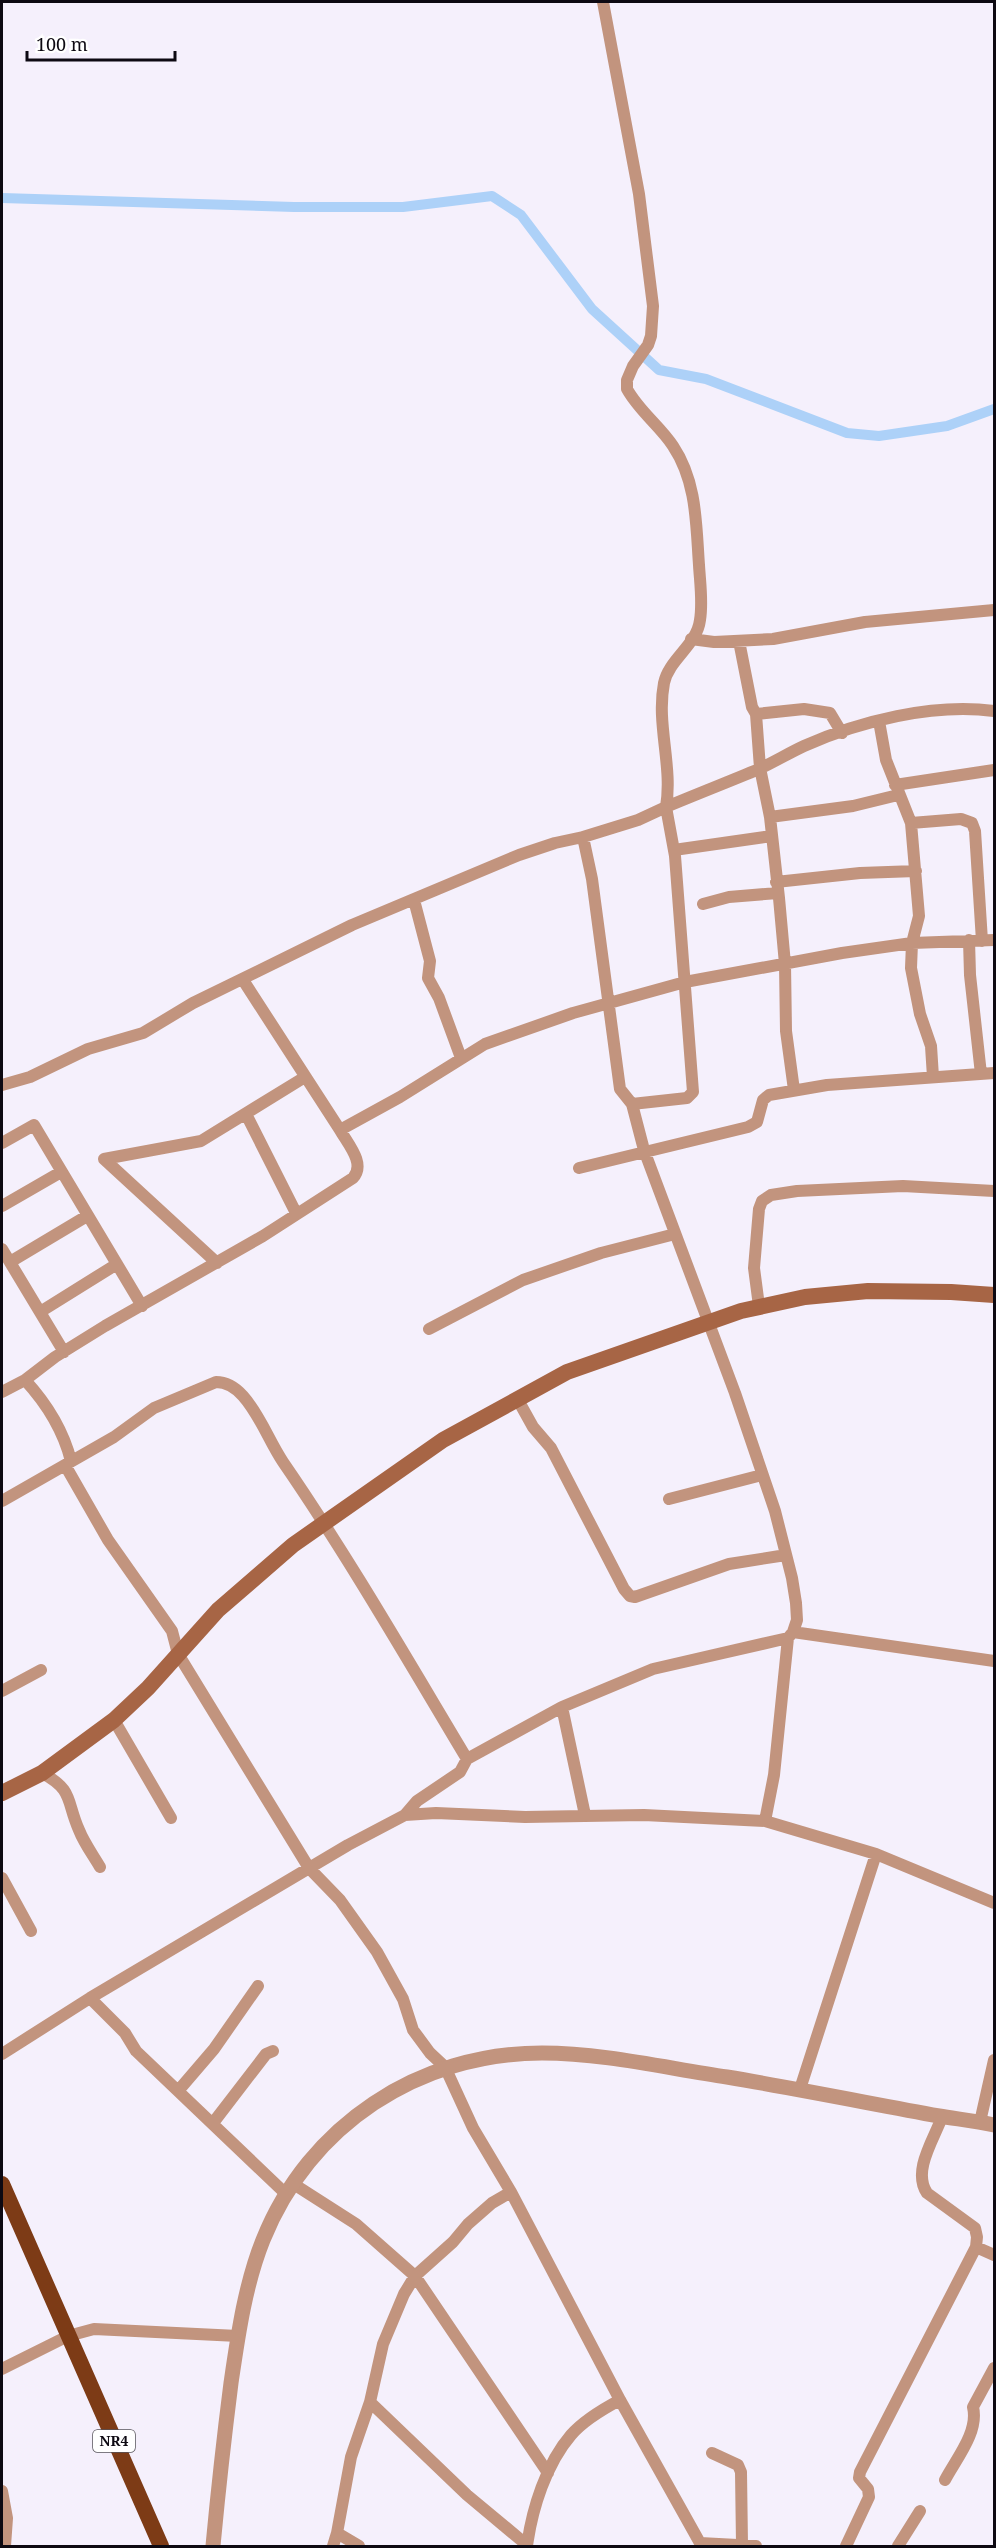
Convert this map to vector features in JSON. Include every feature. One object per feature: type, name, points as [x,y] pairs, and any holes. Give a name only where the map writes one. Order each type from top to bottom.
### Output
[{"type":"highway","name":"NR4","points":[[2,2184],[160,2547]]},
{"type":"main road","points":[[2,1794],[42,1773],[114,1720],[148,1688],[218,1610],[268,1564],[364,1493],[443,1440],[584,1365],[759,1305],[805,1297],[868,1291],[994,1295]]},
{"type":"street","points":[[603,2],[639,194],[651,278],[653,324],[648,345],[633,366],[627,380],[627,389],[672,445],[691,483],[696,510],[701,595],[700,620],[692,639],[669,668],[664,682],[663,728],[669,777],[666,807],[674,850],[693,1092],[687,1098],[632,1104]]},
{"type":"street","points":[[692,639],[739,641],[786,637],[864,622],[994,609]]},
{"type":"street","points":[[739,641],[752,707],[756,714],[760,768],[770,817],[785,964],[786,1031],[794,1090]]},
{"type":"street","points":[[2,1085],[30,1077],[88,1049],[143,1033],[193,1003],[316,942],[519,855],[632,823],[760,768],[805,746],[879,721],[942,709],[973,708],[994,711]]},
{"type":"street","points":[[756,714],[815,709],[830,713],[842,733]]},
{"type":"street","points":[[879,721],[886,760],[911,824],[919,916],[912,943],[911,968],[920,1014],[931,1046],[933,1077]]},
{"type":"street","points":[[770,817],[853,806],[896,790],[994,770]]},
{"type":"street","points":[[340,1130],[400,1097],[485,1044],[519,1031],[609,1004],[685,982],[785,964],[912,943],[988,940],[975,831],[972,823],[961,819],[911,824]]},
{"type":"street","points":[[674,850],[772,836]]},
{"type":"street","points":[[583,837],[592,879],[620,1089],[632,1104],[644,1150],[775,1511],[796,1603],[797,1620],[790,1635],[774,1775],[765,1821]]},
{"type":"street","points":[[703,904],[837,875],[916,871]]},
{"type":"street","points":[[414,900],[430,962],[428,978],[439,998],[461,1059]]},
{"type":"street","points":[[969,940],[970,975],[981,1074]]},
{"type":"street","points":[[2,1392],[25,1380],[64,1352],[263,1236],[358,1173],[358,1163],[340,1130],[243,980]]},
{"type":"street","points":[[579,1168],[752,1125],[759,1118],[762,1103],[766,1097],[794,1090],[994,1073]]},
{"type":"street","points":[[217,1263],[104,1159],[201,1141],[304,1077]]},
{"type":"street","points":[[246,1114],[296,1213]]},
{"type":"street","points":[[2,1143],[34,1125],[142,1306]]},
{"type":"street","points":[[2,1206],[61,1172]]},
{"type":"street","points":[[759,1305],[754,1268],[759,1209],[762,1201],[771,1195],[797,1191],[903,1186],[994,1191]]},
{"type":"street","points":[[10,1262],[87,1216]]},
{"type":"street","points":[[429,1329],[523,1280],[602,1253],[675,1234]]},
{"type":"street","points":[[2,1249],[64,1352]]},
{"type":"street","points":[[40,1312],[117,1264]]},
{"type":"street","points":[[25,1380],[55,1420],[68,1463],[108,1540],[172,1631],[178,1654],[309,1868],[340,1900],[377,1952],[403,1999],[413,2030],[430,2053],[445,2067],[473,2127],[511,2192],[694,2545],[742,2544],[756,2547]]},
{"type":"street","points":[[2,1501],[114,1437],[154,1408],[201,1387],[224,1382],[244,1397],[268,1441],[325,1523],[467,1759]]},
{"type":"street","points":[[518,1400],[533,1427],[551,1448],[624,1589],[630,1596],[635,1597],[729,1564],[786,1555]]},
{"type":"street","points":[[669,1499],[762,1475]]},
{"type":"street","points":[[2,2054],[90,1998],[309,1868],[405,1815],[417,1801],[460,1772],[467,1759],[562,1707],[653,1669],[790,1635],[994,1661]]},
{"type":"street","points":[[2,1691],[40,1670]]},
{"type":"street","points":[[562,1707],[585,1815]]},
{"type":"street","points":[[114,1720],[171,1818]]},
{"type":"street","points":[[42,1773],[56,1780],[68,1794],[79,1830],[100,1868]]},
{"type":"street","points":[[405,1815],[436,1813],[496,1816],[644,1815],[765,1821],[876,1854],[994,1904]]},
{"type":"street","points":[[800,2089],[876,1854]]},
{"type":"street","points":[[2,1878],[31,1930]]},
{"type":"street","points":[[178,2091],[214,2049],[258,1986]]},
{"type":"street","points":[[90,1998],[125,2033],[136,2051],[213,2123],[289,2188],[356,2224],[415,2276],[548,2473]]},
{"type":"street","points":[[213,2123],[266,2054],[273,2051]]},
{"type":"street","points":[[213,2547],[237,2336],[251,2276],[263,2240],[289,2188],[326,2144],[350,2121],[398,2090],[445,2067],[505,2055],[544,2053],[612,2059],[800,2089],[942,2117],[987,2123],[994,2060]]},
{"type":"street","points":[[846,2547],[869,2497],[868,2489],[859,2478],[860,2472],[976,2247],[975,2228],[927,2193],[922,2186],[920,2170],[942,2117]]},
{"type":"street","points":[[333,2547],[351,2457],[370,2402],[383,2344],[399,2304],[415,2276],[453,2242],[480,2213],[511,2192]]},
{"type":"street","points":[[976,2247],[994,2255]]},
{"type":"street","points":[[2,2369],[68,2336],[102,2328],[142,2333],[237,2336]]},
{"type":"street","points":[[945,2480],[971,2432],[976,2418],[973,2407],[994,2368]]},
{"type":"street","points":[[370,2402],[467,2495],[527,2546],[533,2516],[548,2473],[572,2434],[588,2420],[620,2400]]},
{"type":"street","points":[[712,2453],[738,2464],[741,2472],[742,2544]]},
{"type":"street","points":[[2,2491],[7,2518],[5,2547]]},
{"type":"street","points":[[898,2547],[920,2511]]},
{"type":"street","points":[[337,2533],[358,2547]]},
{"type":"waterway","points":[[2,198],[294,207],[403,207],[492,196],[521,215],[592,309],[659,370],[706,379],[847,433],[879,436],[947,426],[994,409]]}]
